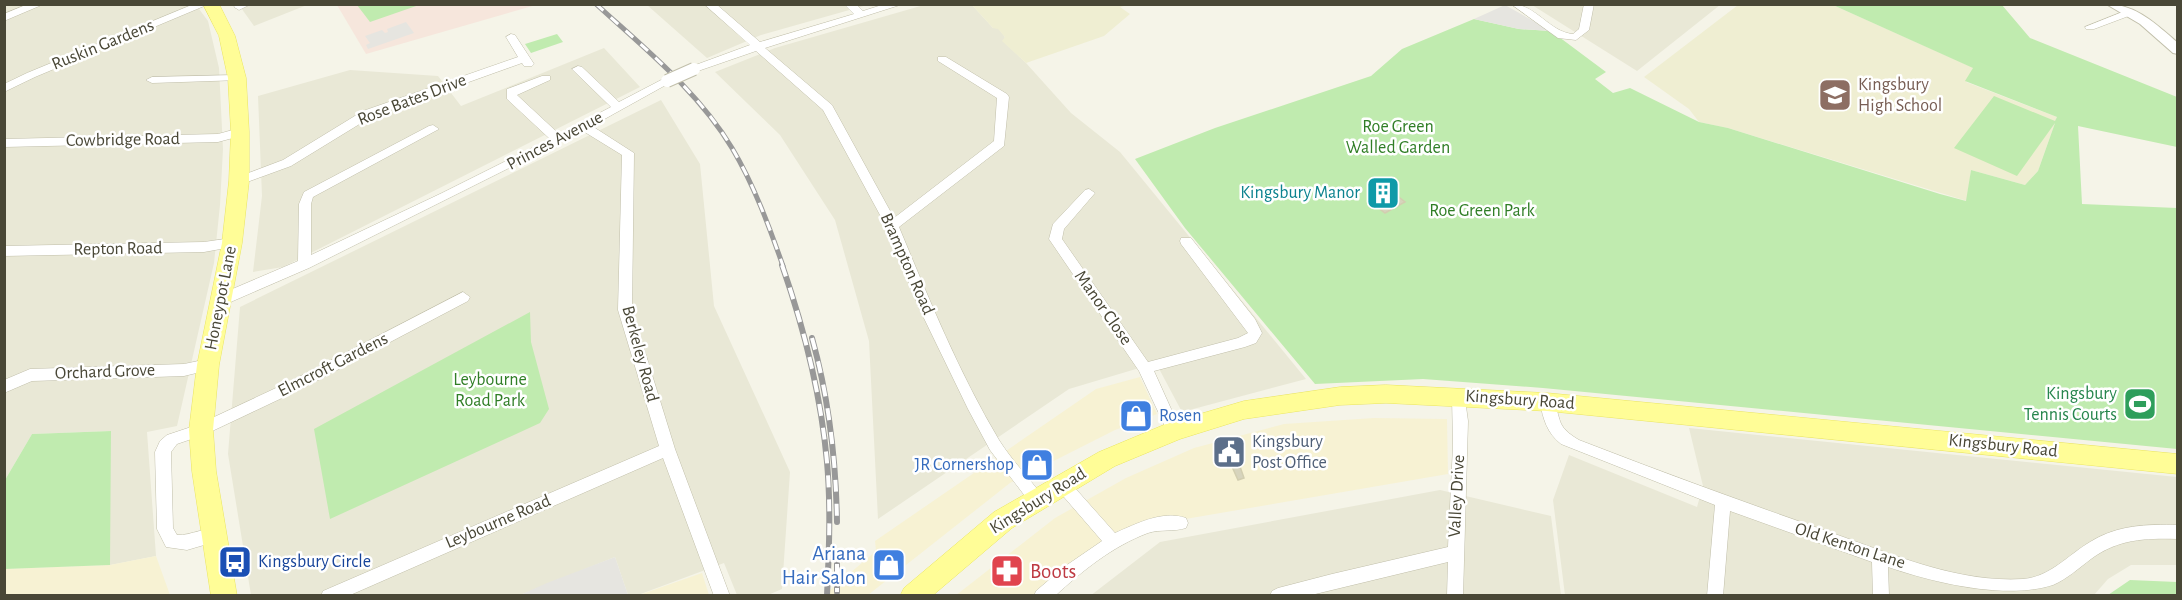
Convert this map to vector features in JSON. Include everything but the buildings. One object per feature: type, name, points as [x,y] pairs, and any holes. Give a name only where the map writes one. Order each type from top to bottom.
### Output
[{"type":"main road","name":"Honeypot Lane","points":[[211,4],[227,36],[237,78],[240,132],[239,181],[232,243],[208,365],[201,430],[204,471],[224,596]]},
{"type":"main road","name":"Kingsbury Road","points":[[913,596],[995,527],[1036,499],[1107,459],[1174,431],[1244,410],[1287,403],[1386,394],[1547,402],[2178,464]]},
{"type":"street","points":[[4,18],[39,4]]},
{"type":"street","name":"Ruskin Gardens","points":[[4,89],[31,75],[204,4]]},
{"type":"street","name":"Brampton Road","points":[[709,4],[828,108],[892,226],[927,310],[973,405],[995,446],[1036,499]]},
{"type":"street","points":[[849,4],[861,15]]},
{"type":"street","name":"Princes Avenue","points":[[221,300],[304,265],[441,199],[694,69],[756,47],[898,4]]},
{"type":"street","points":[[1516,4],[1562,36],[1576,37],[1584,30],[1589,4]]},
{"type":"street","points":[[2112,4],[2136,8],[2145,21],[2178,50]]},
{"type":"street","points":[[2090,27],[2136,8]]},
{"type":"street","name":"Rose Bates Drive","points":[[239,181],[287,163],[366,114],[526,61],[511,37]]},
{"type":"street","points":[[892,226],[1000,143],[1003,97],[942,59]]},
{"type":"street","points":[[578,69],[618,107]]},
{"type":"street","points":[[152,80],[237,78]]},
{"type":"street","points":[[546,78],[519,87],[511,93],[511,96],[558,140]]},
{"type":"street","name":"Berkeley Road","points":[[584,126],[628,153],[625,307],[667,449],[722,596]]},
{"type":"street","points":[[304,265],[305,204],[308,195],[433,129]]},
{"type":"street","name":"Cowbridge Road","points":[[4,142],[207,138],[240,132]]},
{"type":"street","name":"Manor Close","points":[[1089,193],[1058,227],[1055,239],[1145,368],[1174,431]]},
{"type":"street","points":[[1145,368],[1240,344],[1251,339],[1255,333],[1250,322],[1186,241]]},
{"type":"street","name":"Repton Road","points":[[4,251],[204,247],[232,243]]},
{"type":"street","name":"Elmcroft Gardens","points":[[215,535],[187,543],[172,542],[165,529],[163,452],[165,445],[179,436],[201,430],[296,384],[463,297]]},
{"type":"street","name":"Orchard Grove","points":[[4,387],[30,375],[184,370],[208,365]]},
{"type":"street","name":"Valley Drive","points":[[1455,596],[1460,476],[1459,396]]},
{"type":"street","name":"Old Kenton Lane","points":[[1547,402],[1552,426],[1561,436],[1724,503],[1880,557],[1971,584],[2025,586],[2049,581],[2106,541],[2144,531],[2178,532]]},
{"type":"street","name":"Leybourne Road","points":[[329,596],[667,449]]},
{"type":"street","points":[[1062,484],[1113,542]]},
{"type":"street","points":[[1715,596],[1724,503]]},
{"type":"street","points":[[1042,596],[1070,572],[1113,542],[1149,525],[1180,523]]},
{"type":"street","points":[[1278,596],[1332,580],[1455,553]]},
{"type":"street","points":[[1880,557],[1881,596]]},
{"type":"shaded area","points":[[5,5],[196,5],[208,21],[219,68],[223,149],[220,205],[214,263],[177,426],[147,432],[156,556],[110,565],[110,431],[32,434],[5,480]]},
{"type":"shaded area","points":[[239,5],[307,5],[254,26]]},
{"type":"shaded area","points":[[337,5],[536,5],[366,54]]},
{"type":"shaded area","points":[[647,5],[867,5],[761,35],[707,58]]},
{"type":"shaded area","points":[[924,5],[972,5],[993,28],[998,28],[1005,37],[1003,41],[1071,113],[1120,152],[1306,379],[1182,412],[1156,363],[1069,389],[878,519],[869,341],[835,220],[780,135],[715,72],[775,48]]},
{"type":"shaded area","points":[[972,5],[1128,5],[1120,7],[1130,14],[1104,36],[1026,63],[1002,41],[1005,37],[998,29],[993,28]]},
{"type":"shaded area","points":[[1505,5],[1551,31],[1519,29],[1474,19]]},
{"type":"shaded area","points":[[1532,5],[1720,5],[1637,71]]},
{"type":"shaded area","name":"Kingsbury High School","points":[[1738,5],[1833,5],[1974,68],[1966,82],[2057,117],[2038,171],[2025,185],[1971,170],[1967,201],[1728,128],[1699,122],[1689,109],[1644,77]]},
{"type":"shaded area","points":[[406,22],[414,33],[368,49],[366,45],[370,43],[365,36],[382,30],[385,33],[388,32],[387,29]]},
{"type":"shaded area","points":[[604,48],[640,87],[283,267],[253,272],[262,196],[258,96],[350,70],[438,76],[461,106]]},
{"type":"shaded area","points":[[661,100],[700,164],[714,306],[790,472],[782,589],[768,595],[737,595],[724,563],[638,595],[628,595],[615,557],[520,595],[251,595],[228,454],[240,307]]},
{"type":"shaded area","points":[[1140,377],[1157,414],[1115,430],[1010,483],[868,595],[823,596],[876,551],[875,541],[1096,389]]},
{"type":"shaded area","points":[[1374,418],[1447,419],[1448,474],[1162,523],[1107,547],[1039,595],[955,596],[1055,518],[1126,478],[1194,448],[1284,424]]},
{"type":"shaded area","points":[[1689,428],[2177,477],[2177,565],[2131,565],[2108,579],[2094,595],[1565,595],[1553,500],[1569,455],[1697,507],[1703,486]]},
{"type":"shaded area","points":[[1440,490],[1551,516],[1561,595],[1090,596],[1160,542]]},
{"type":"shaded area","points":[[156,556],[170,595],[5,595],[4,569],[110,565]]},
{"type":"shaded area","points":[[615,557],[628,595],[520,595],[547,583]]},
{"type":"shaded area","points":[[702,573],[709,595],[639,595]]},
{"type":"green space","points":[[357,5],[419,5],[370,22]]},
{"type":"green space","name":"Roe Green Park","points":[[1833,5],[2002,5],[2030,38],[2177,97],[2177,147],[2078,126],[2082,204],[2177,208],[2177,449],[1543,388],[1423,379],[1315,384],[1185,228],[1135,159],[1215,128],[1371,76],[1402,49],[1474,19],[1519,29],[1551,31],[1606,72],[1595,79],[1613,93],[1630,88],[1699,122],[1728,128],[1940,194],[1966,201],[1971,170],[2025,185],[2038,171],[2055,123],[2017,176],[1954,148],[1994,96],[2055,121],[2057,117],[1965,81],[1973,68]]},
{"type":"green space","points":[[557,34],[563,42],[531,53],[525,44]]},
{"type":"green space","name":"Leybourne Road Park","points":[[530,312],[531,342],[549,409],[540,423],[330,519],[314,429]]},
{"type":"green space","points":[[111,431],[110,565],[5,569],[5,480],[32,434]]},
{"type":"green space","points":[[2130,580],[2177,582],[2177,595],[2108,595]]},
{"type":"railway","points":[[596,4],[687,89],[718,127],[740,162],[754,191],[783,266]]},
{"type":"railway","points":[[782,265],[797,313],[821,412],[828,479],[827,596]]},
{"type":"railway","points":[[812,338],[831,429],[837,522]]},
{"type":"railway","points":[[837,564],[837,592]]},
{"type":"place","name":"Kingsbury High School","points":[[1835,95]]},
{"type":"place","name":"Kingsbury Manor","points":[[1383,193]]},
{"type":"place","name":"Kingsbury Tennis Courts","points":[[2140,404]]},
{"type":"place","name":"Rosen","points":[[1136,416]]},
{"type":"place","name":"Kingsbury Post Office","points":[[1229,452]]},
{"type":"place","name":"JR Cornershop","points":[[1037,465]]},
{"type":"place","name":"Kingsbury Circle","points":[[235,562]]},
{"type":"place","name":"Ariana Hair Salon","points":[[889,565]]},
{"type":"place","name":"Boots","points":[[1007,571]]},
{"type":"park label","name":"Roe Green Walled Garden","points":[[1398,137]]}]
